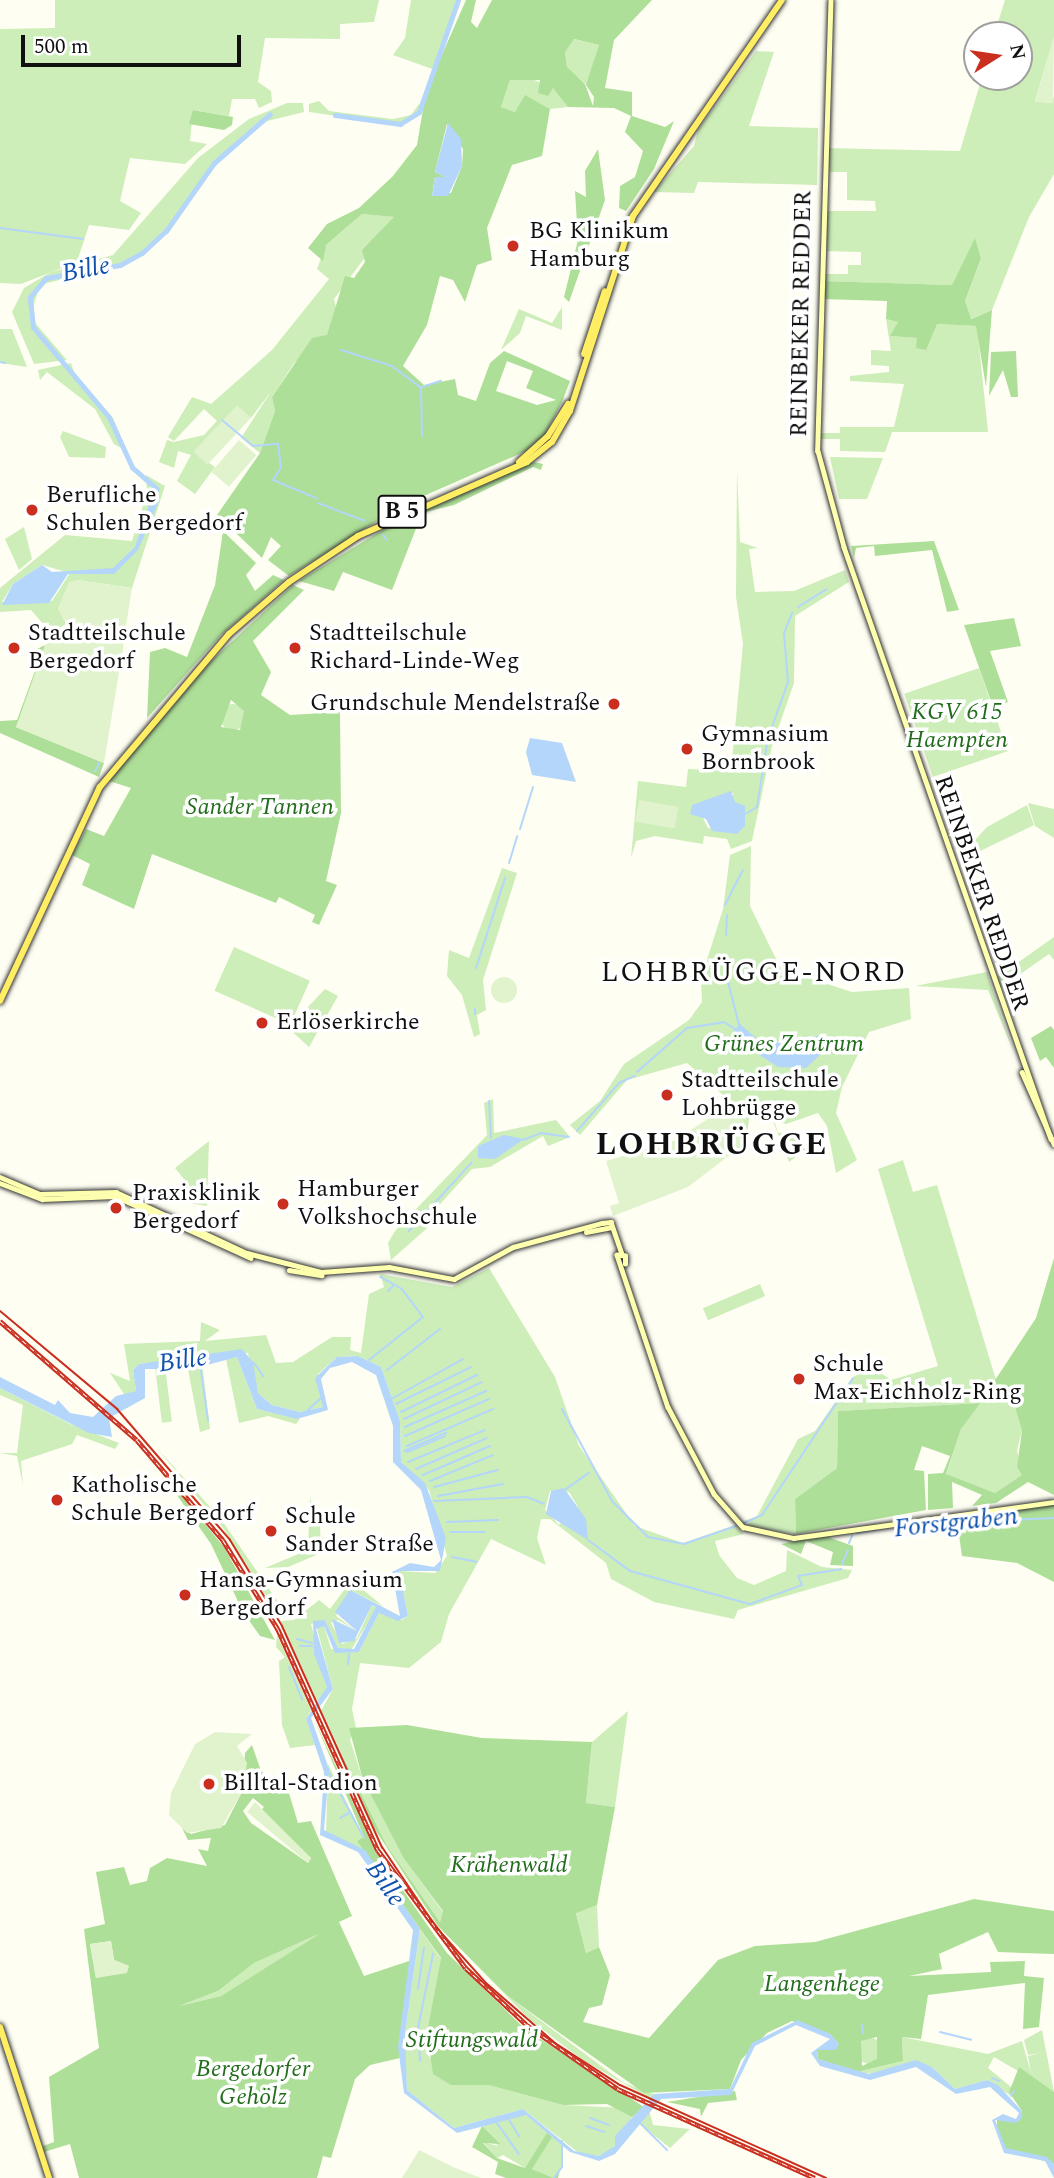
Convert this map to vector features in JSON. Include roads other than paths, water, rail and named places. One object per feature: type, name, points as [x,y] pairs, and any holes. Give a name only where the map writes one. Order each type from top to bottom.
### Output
[{"type":"main road","name":"B 5","points":[[518,463],[563,415],[598,314],[647,192],[782,0]]},
{"type":"main road","name":"REINBEKER REDDER","points":[[831,0],[817,447],[844,547],[1019,1058],[1054,1144]]},
{"type":"main road","name":"B 5","points":[[0,1001],[2,990],[108,774],[214,651],[292,580],[404,511],[538,455],[561,429],[598,324],[598,314]]},
{"type":"main road","points":[[0,1177],[40,1194],[108,1190],[209,1239],[291,1267],[332,1272],[389,1268],[454,1279],[513,1247],[606,1227],[628,1281],[664,1397],[714,1494],[747,1529],[796,1538],[1054,1501]]},
{"type":"main road","points":[[0,1183],[38,1198],[108,1195],[134,1202]]},
{"type":"main road","points":[[619,1255],[622,1264]]},
{"type":"main road","points":[[0,2027],[49,2178]]},
{"type":"water","points":[[448,123],[461,139],[462,166],[448,196],[432,196],[435,177],[446,177],[435,172]]},
{"type":"water","points":[[156,484],[159,501],[138,550],[114,574],[68,574],[49,603],[2,605],[13,584],[42,565],[52,572],[113,568],[135,547]]},
{"type":"water","points":[[530,738],[562,743],[576,782],[532,775],[526,752]]},
{"type":"water","points":[[731,791],[735,802],[745,806],[745,826],[737,834],[712,831],[706,819],[690,814],[692,805]]},
{"type":"water","points":[[740,1024],[763,1044],[818,1036],[823,1052],[806,1068],[778,1067],[740,1042],[734,1031]]},
{"type":"water","points":[[504,1135],[524,1139],[495,1159],[478,1158],[478,1146]]},
{"type":"water","points":[[242,1349],[253,1362],[258,1393],[272,1405],[300,1412],[323,1407],[315,1378],[337,1357],[358,1356],[381,1367],[400,1421],[401,1462],[425,1483],[446,1538],[440,1571],[399,1571],[408,1616],[398,1621],[379,1613],[359,1652],[335,1653],[324,1626],[316,1629],[333,1689],[311,1718],[329,1769],[324,1830],[365,1850],[420,1929],[405,2034],[407,2090],[454,2128],[523,2109],[574,2151],[599,2156],[615,2146],[615,2136],[654,2094],[730,2089],[752,2043],[798,2020],[830,2034],[839,2044],[836,2050],[817,2050],[818,2059],[869,2074],[916,2060],[932,2067],[955,2089],[987,2080],[998,2085],[1022,2111],[1022,2118],[1016,2123],[995,2120],[1006,2148],[1047,2157],[1054,2164],[1054,2178],[1045,2161],[1004,2153],[992,2120],[1003,2114],[1016,2119],[1019,2113],[990,2087],[956,2094],[916,2067],[870,2080],[820,2066],[811,2053],[830,2039],[796,2025],[755,2046],[731,2095],[661,2099],[615,2154],[599,2161],[570,2152],[526,2115],[457,2133],[404,2093],[398,2047],[413,1930],[358,1852],[320,1835],[324,1772],[306,1719],[327,1687],[314,1654],[313,1621],[325,1620],[338,1648],[354,1649],[376,1607],[372,1605],[354,1641],[339,1643],[332,1619],[357,1631],[335,1612],[350,1590],[400,1616],[392,1572],[410,1563],[434,1567],[441,1560],[421,1490],[393,1462],[393,1426],[376,1375],[352,1362],[330,1368],[321,1379],[328,1410],[297,1419],[257,1409],[237,1357],[192,1369],[145,1369],[145,1398],[109,1418],[112,1437],[89,1433],[0,1388],[0,1377],[55,1405],[58,1400],[70,1413],[93,1417],[116,1396],[136,1391],[133,1370],[139,1364]]},
{"type":"water","points":[[564,1488],[586,1519],[588,1540],[546,1514],[551,1491]]},
{"type":"waterway","name":"Bille","points":[[335,115],[400,124],[419,112],[458,0]]},
{"type":"waterway","name":"Bille","points":[[157,489],[132,467],[109,417],[33,327],[30,297],[46,278],[120,265],[142,253],[166,231],[214,163],[270,114]]},
{"type":"waterway","points":[[0,228],[83,239]]},
{"type":"waterway","points":[[341,350],[392,366],[421,388],[422,436]]},
{"type":"waterway","points":[[0,362],[5,363]]},
{"type":"waterway","points":[[422,387],[441,381]]},
{"type":"waterway","points":[[222,420],[253,446],[278,444],[281,468],[273,480],[316,498]]},
{"type":"waterway","points":[[318,503],[365,521]]},
{"type":"waterway","points":[[383,535],[387,540]]},
{"type":"waterway","points":[[798,607],[827,589]]},
{"type":"waterway","points":[[772,727],[788,682],[784,633],[792,613]]},
{"type":"waterway","points":[[745,814],[757,807],[767,744]]},
{"type":"waterway","points":[[520,829],[533,787]]},
{"type":"waterway","points":[[509,863],[517,836]]},
{"type":"waterway","points":[[725,905],[743,870]]},
{"type":"waterway","points":[[476,968],[505,878]]},
{"type":"waterway","points":[[726,935],[727,915]]},
{"type":"waterway","points":[[724,966],[739,1025]]},
{"type":"waterway","points":[[475,1009],[475,1014]]},
{"type":"waterway","points":[[637,1072],[687,1028],[724,1022],[735,1029]]},
{"type":"waterway","points":[[577,1131],[619,1083],[634,1076]]},
{"type":"waterway","points":[[489,1101],[491,1138]]},
{"type":"waterway","points":[[523,1140],[541,1133],[569,1137]]},
{"type":"waterway","points":[[409,1231],[472,1162]]},
{"type":"waterway","points":[[369,1360],[423,1317],[402,1289],[380,1277]]},
{"type":"waterway","points":[[388,1291],[393,1286]]},
{"type":"waterway","points":[[387,1370],[440,1329]]},
{"type":"waterway","points":[[393,1398],[463,1359]]},
{"type":"waterway","points":[[254,1363],[263,1376]]},
{"type":"waterway","points":[[200,1364],[208,1420]]},
{"type":"waterway","points":[[396,1404],[471,1367]]},
{"type":"waterway","points":[[401,1412],[477,1375]]},
{"type":"waterway","points":[[744,1523],[762,1515],[853,1378]]},
{"type":"waterway","points":[[404,1419],[482,1382]]},
{"type":"waterway","points":[[405,1427],[486,1391]]},
{"type":"waterway","points":[[307,1411],[320,1399]]},
{"type":"waterway","points":[[405,1436],[489,1399]]},
{"type":"waterway","points":[[407,1446],[493,1409]]},
{"type":"waterway","points":[[562,1409],[612,1501],[648,1537],[684,1544],[736,1526]]},
{"type":"waterway","points":[[408,1462],[485,1430]]},
{"type":"waterway","points":[[404,1451],[446,1433]]},
{"type":"waterway","points":[[407,1452],[445,1436]]},
{"type":"waterway","points":[[416,1469],[487,1438]]},
{"type":"waterway","points":[[423,1475],[490,1446]]},
{"type":"waterway","points":[[430,1481],[493,1455]]},
{"type":"waterway","points":[[434,1487],[498,1470]]},
{"type":"waterway","points":[[566,1489],[589,1473]]},
{"type":"waterway","points":[[438,1496],[503,1484]]},
{"type":"waterway","name":"Forstgraben","points":[[434,1501],[527,1497],[544,1504]]},
{"type":"waterway","name":"Forstgraben","points":[[895,1526],[1054,1518]]},
{"type":"waterway","points":[[447,1522],[498,1520]]},
{"type":"waterway","name":"Forstgraben","points":[[857,1533],[890,1527]]},
{"type":"waterway","points":[[450,1532],[485,1532]]},
{"type":"waterway","name":"Forstgraben","points":[[849,1543],[852,1536]]},
{"type":"waterway","name":"Forstgraben","points":[[588,1540],[630,1571],[750,1604],[802,1585],[798,1576],[841,1569]]},
{"type":"waterway","name":"Forstgraben","points":[[842,1564],[848,1550]]},
{"type":"waterway","points":[[452,1557],[477,1562]]},
{"type":"waterway","points":[[297,1639],[312,1643]]},
{"type":"waterway","points":[[300,1646],[312,1646]]},
{"type":"waterway","points":[[348,1664],[349,1654]]},
{"type":"waterway","points":[[289,1667],[302,1699]]},
{"type":"waterway","points":[[327,1769],[364,1838]]},
{"type":"waterway","points":[[340,1818],[349,1813]]},
{"type":"waterway","points":[[418,1989],[424,1947]]},
{"type":"waterway","points":[[420,2061],[418,2028],[433,1954]]},
{"type":"waterway","points":[[862,2025],[863,2033]]},
{"type":"waterway","points":[[940,2032],[971,2040]]},
{"type":"waterway","points":[[992,2078],[999,2081]]},
{"type":"waterway","points":[[1011,2096],[1014,2091]]},
{"type":"waterway","points":[[590,2118],[609,2125]]},
{"type":"waterway","points":[[509,2120],[519,2136]]},
{"type":"waterway","points":[[497,2123],[519,2154]]},
{"type":"waterway","points":[[641,2124],[667,2150]]},
{"type":"waterway","points":[[586,2126],[604,2132]]},
{"type":"waterway","points":[[554,2178],[562,2167],[562,2141]]},
{"type":"tram line","points":[[0,1311],[117,1409],[230,1540],[282,1626],[382,1847],[435,1926],[486,1983],[555,2043],[620,2085],[826,2178]]},
{"type":"railway","points":[[0,1321],[137,1440],[223,1540],[278,1629],[378,1850],[466,1968],[527,2025],[618,2089],[815,2178]]},
{"type":"place","name":"BG Klinikum Hamburg","points":[[513,246]]},
{"type":"place","name":"Berufliche Schulen Bergedorf","points":[[32,510]]},
{"type":"place","name":"Stadtteilschule Bergedorf","points":[[14,648]]},
{"type":"place","name":"Stadtteilschule Richard-Linde-Weg","points":[[295,648]]},
{"type":"place","name":"Grundschule Mendelstraße","points":[[614,704]]},
{"type":"place","name":"Gymnasium Bornbrook","points":[[687,749]]},
{"type":"place","name":"Erlöserkirche","points":[[262,1023]]},
{"type":"place","name":"Stadtteilschule Lohbrügge","points":[[667,1095]]},
{"type":"place","name":"Hamburger Volkshochschule","points":[[283,1204]]},
{"type":"place","name":"Praxisklinik Bergedorf","points":[[116,1208]]},
{"type":"place","name":"Schule Max-Eichholz-Ring","points":[[799,1379]]},
{"type":"place","name":"Katholische Schule Bergedorf","points":[[57,1500]]},
{"type":"place","name":"Schule Sander Straße","points":[[271,1531]]},
{"type":"place","name":"Hansa-Gymnasium Bergedorf","points":[[185,1595]]},
{"type":"place","name":"Billtal-Stadion","points":[[209,1784]]},
{"type":"district","name":"LOHBRÜGGE-NORD","points":[[754,973]]},
{"type":"district","name":"LOHBRÜGGE","points":[[712,1145]]},
{"type":"park label","name":"KGV 615 Haempten","points":[[957,727]]},
{"type":"park label","name":"Sander Tannen","points":[[260,808]]},
{"type":"park label","name":"Grünes Zentrum","points":[[784,1045]]},
{"type":"park label","name":"Krähenwald","points":[[509,1866]]},
{"type":"park label","name":"Langenhege","points":[[822,1985]]},
{"type":"park label","name":"Stiftungswald","points":[[472,2041]]},
{"type":"park label","name":"Bergedorfer Gehölz","points":[[253,2084]]}]
